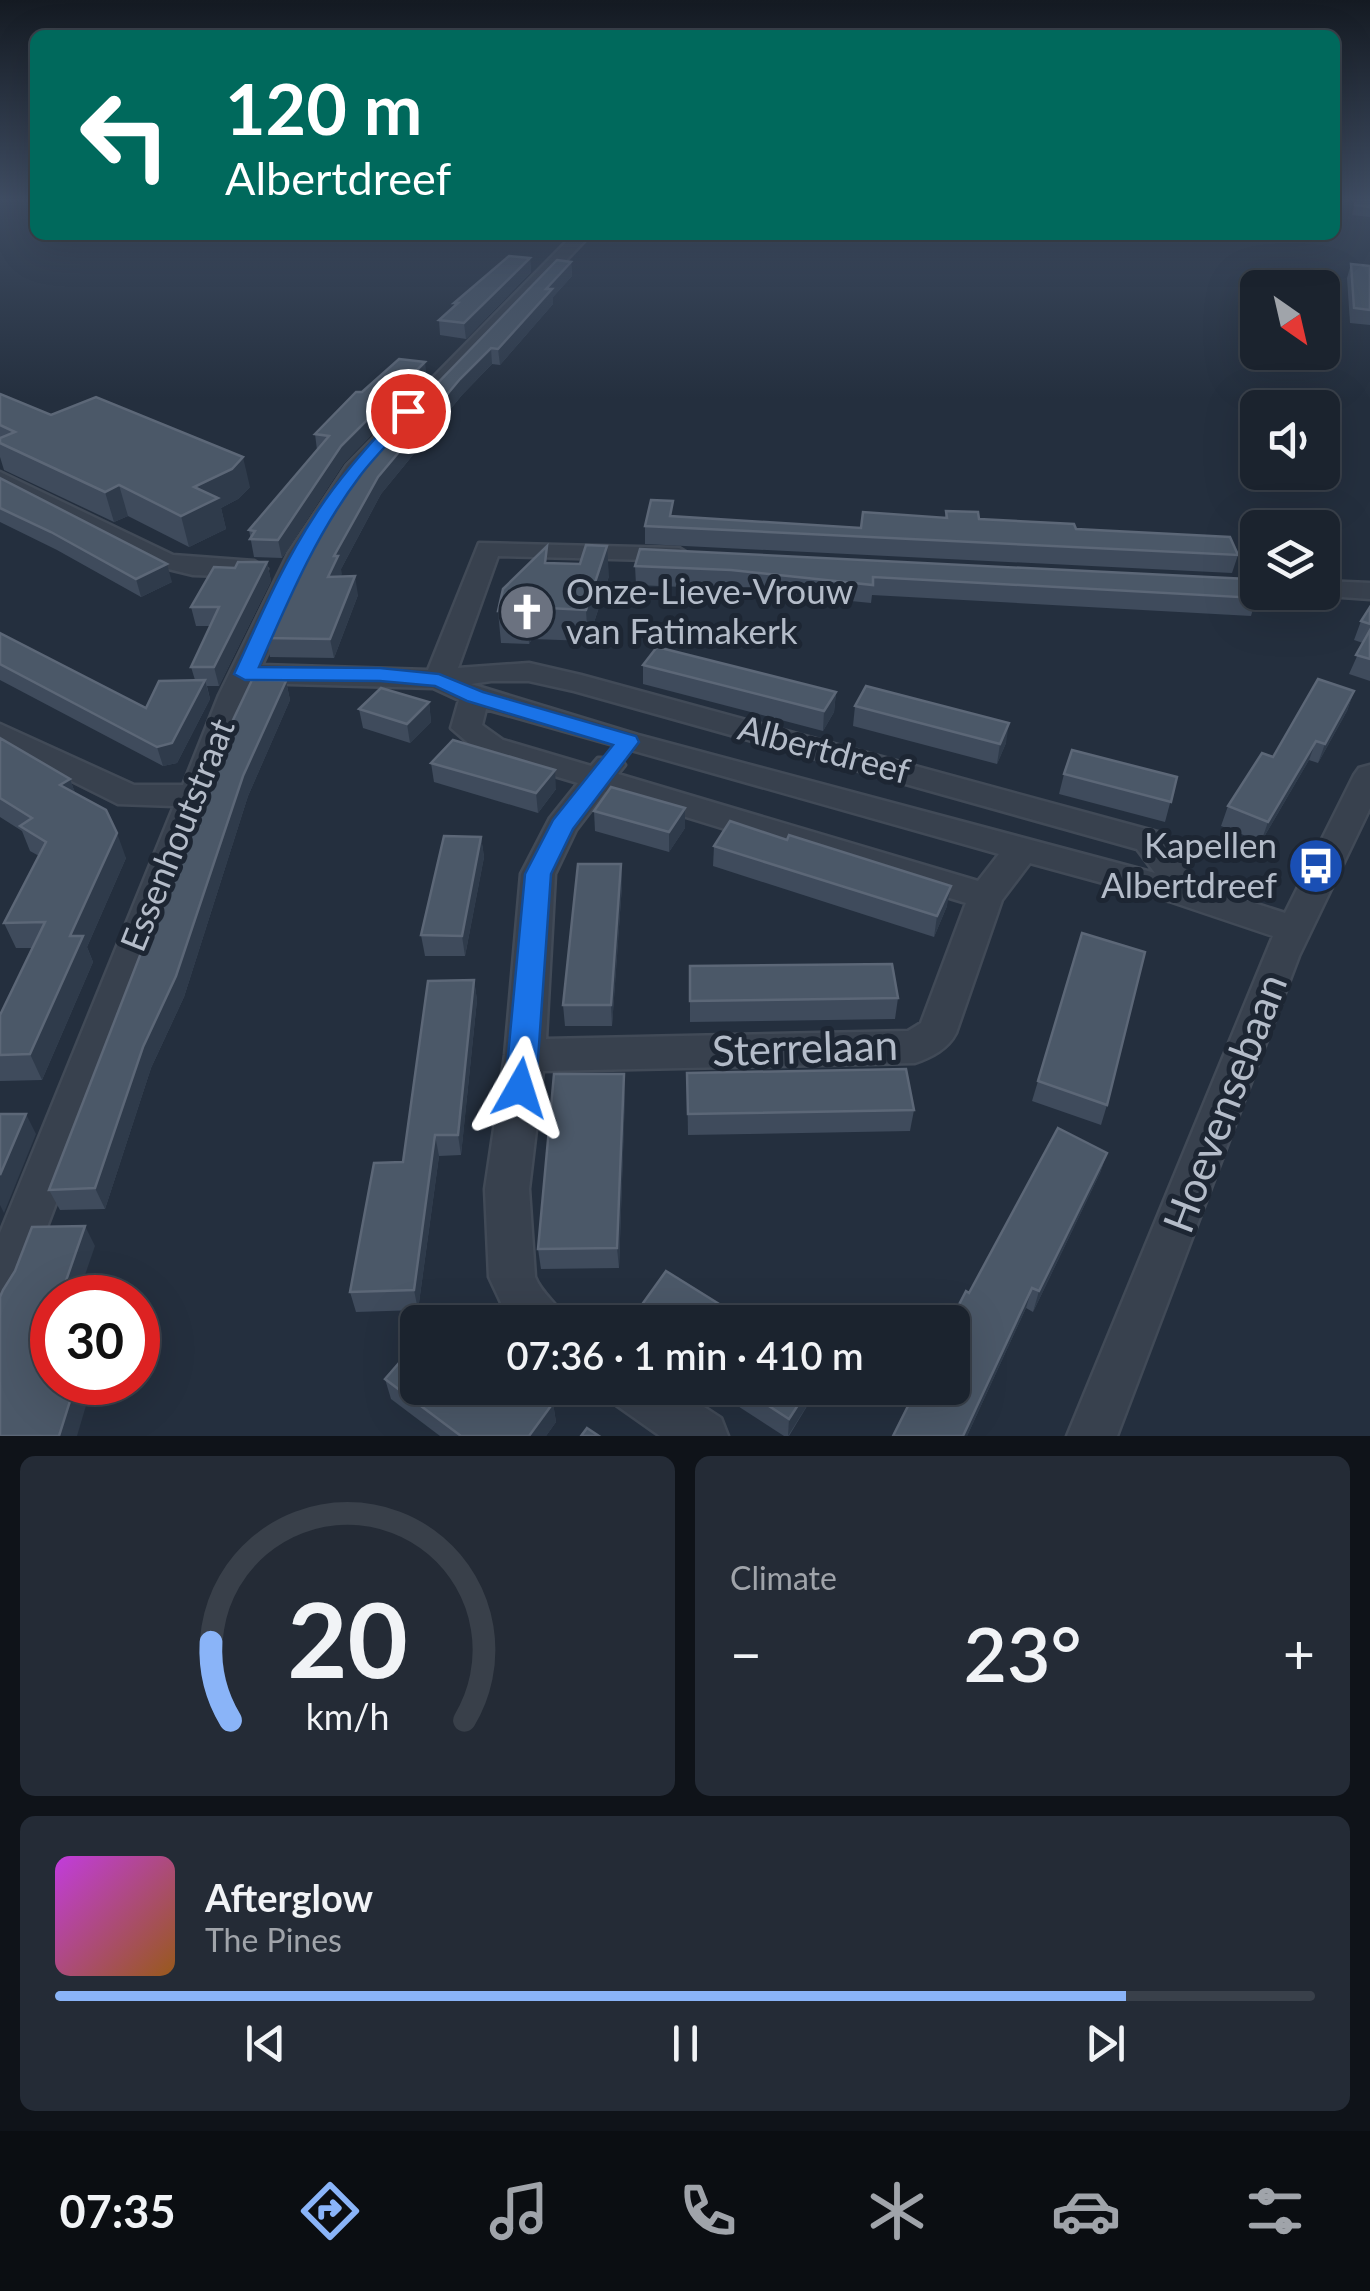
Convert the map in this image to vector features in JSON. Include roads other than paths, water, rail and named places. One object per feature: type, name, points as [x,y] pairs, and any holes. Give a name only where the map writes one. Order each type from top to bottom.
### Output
[{"type":"street","name":"Essenhoutstraat","points":[[0,1290],[195,795],[292,570],[355,470],[552,265]]},
{"type":"street","points":[[0,479],[166,560],[193,567],[292,570]]},
{"type":"street","points":[[439,680],[488,548],[704,557]]},
{"type":"street","points":[[1340,590],[1370,591]]},
{"type":"street","name":"Albertdreef","points":[[245,674],[380,675],[439,680],[491,672],[528,672],[1110,828],[1148,841],[1169,862],[1176,891]]},
{"type":"street","name":"Albertdreef","points":[[439,680],[475,696],[628,742],[1176,891],[1297,930]]},
{"type":"street","points":[[475,696],[466,728],[492,747],[986,896],[1022,850]]},
{"type":"street","points":[[2,737],[129,796],[195,795]]},
{"type":"street","points":[[525,1305],[512,1278],[507,1189],[525,1055],[538,874],[562,826],[628,742]]},
{"type":"street","name":"Hoevensebaan","points":[[1092,1436],[1281,956],[1370,775]]},
{"type":"street","name":"Sterrelaan","points":[[525,1055],[915,1047],[938,1033],[986,896]]},
{"type":"street","points":[[657,1405],[702,1436]]},
{"type":"place","name":"Onze-Lieve-Vrouw van Fatimakerk","points":[[527,612]]},
{"type":"place","name":"Kapellen Albertdreef","points":[[1316,866]]}]
